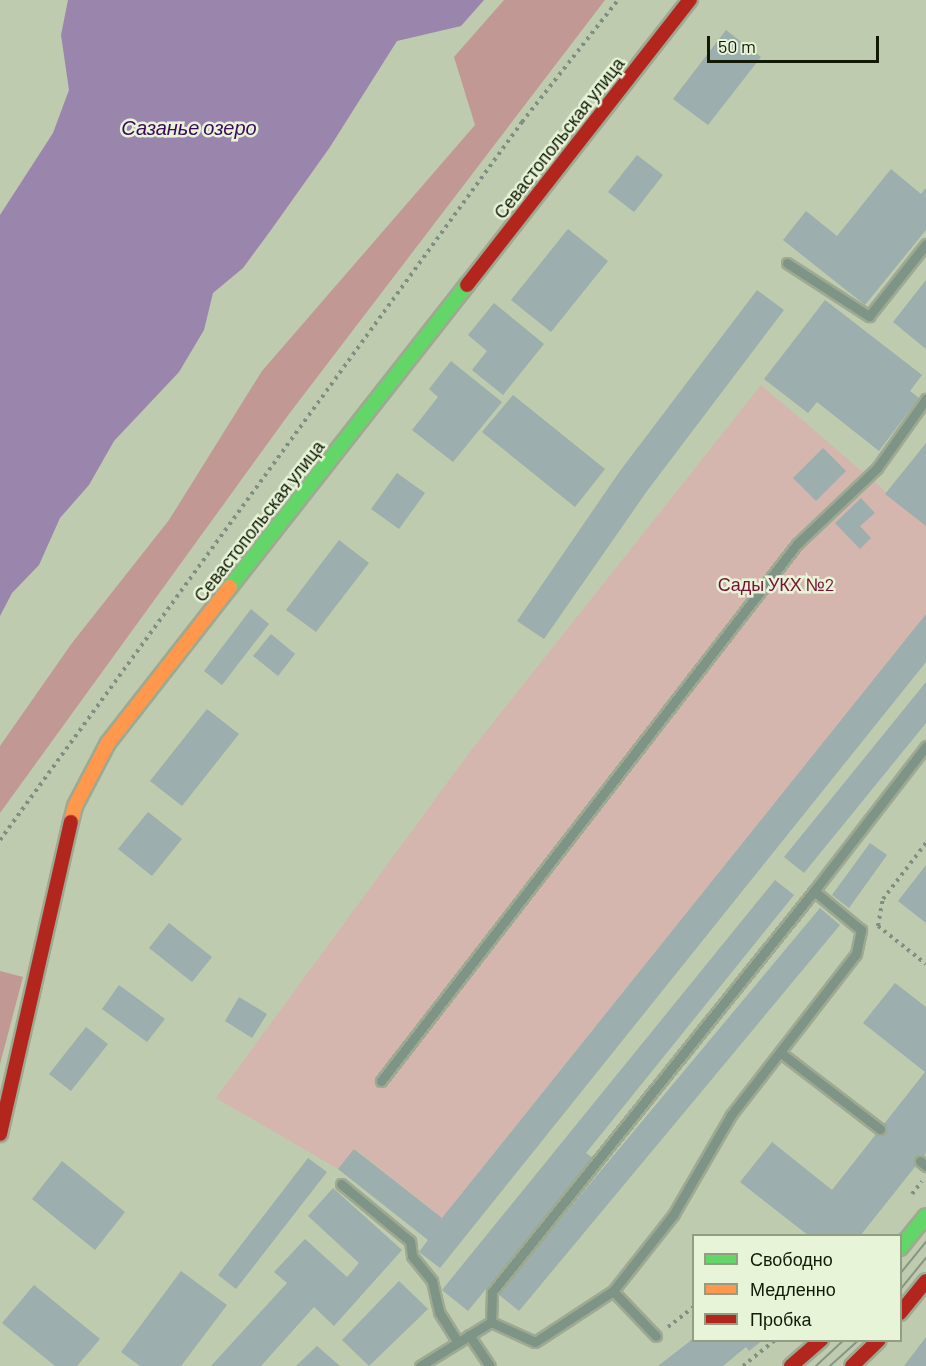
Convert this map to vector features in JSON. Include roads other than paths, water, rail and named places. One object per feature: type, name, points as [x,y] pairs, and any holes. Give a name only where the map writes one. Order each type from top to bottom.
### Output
[{"type":"street","name":"Севастопольская улица","points":[[0,1134],[75,806],[108,743],[690,0]]},
{"type":"street","points":[[902,1246],[926,1216]]},
{"type":"street","points":[[902,1311],[926,1281]]},
{"type":"street","points":[[791,1366],[820,1342]]},
{"type":"street","points":[[852,1366],[878,1342]]},
{"type":"lane","points":[[787,262],[869,316],[926,244]]},
{"type":"lane","points":[[381,1081],[798,544],[877,468],[926,399]]},
{"type":"lane","points":[[490,1322],[492,1292],[814,891],[926,746]]},
{"type":"lane","points":[[490,1322],[535,1342],[614,1291],[673,1215],[731,1115],[856,954],[861,930],[814,891]]},
{"type":"lane","points":[[781,1053],[880,1130]]},
{"type":"lane","points":[[341,1184],[410,1241],[412,1256],[432,1281],[439,1312],[458,1342]]},
{"type":"lane","points":[[614,1291],[656,1336]]},
{"type":"lane","points":[[420,1366],[490,1322]]},
{"type":"lane","points":[[469,1335],[490,1366]]},
{"type":"water","name":"Сазанье озеро","points":[[68,0],[484,0],[461,26],[397,41],[330,147],[271,230],[243,268],[213,293],[204,330],[179,372],[114,441],[89,485],[60,518],[39,565],[12,593],[0,616],[0,215],[53,133],[69,90],[61,35]]},
{"type":"tram line","points":[[902,1272],[926,1242]]},
{"type":"tram line","points":[[902,1288],[926,1258]]},
{"type":"tram line","points":[[816,1366],[842,1342]]},
{"type":"tram line","points":[[830,1366],[857,1342]]},
{"type":"park label","name":"Сады УКХ №2","points":[[776,584]]}]
